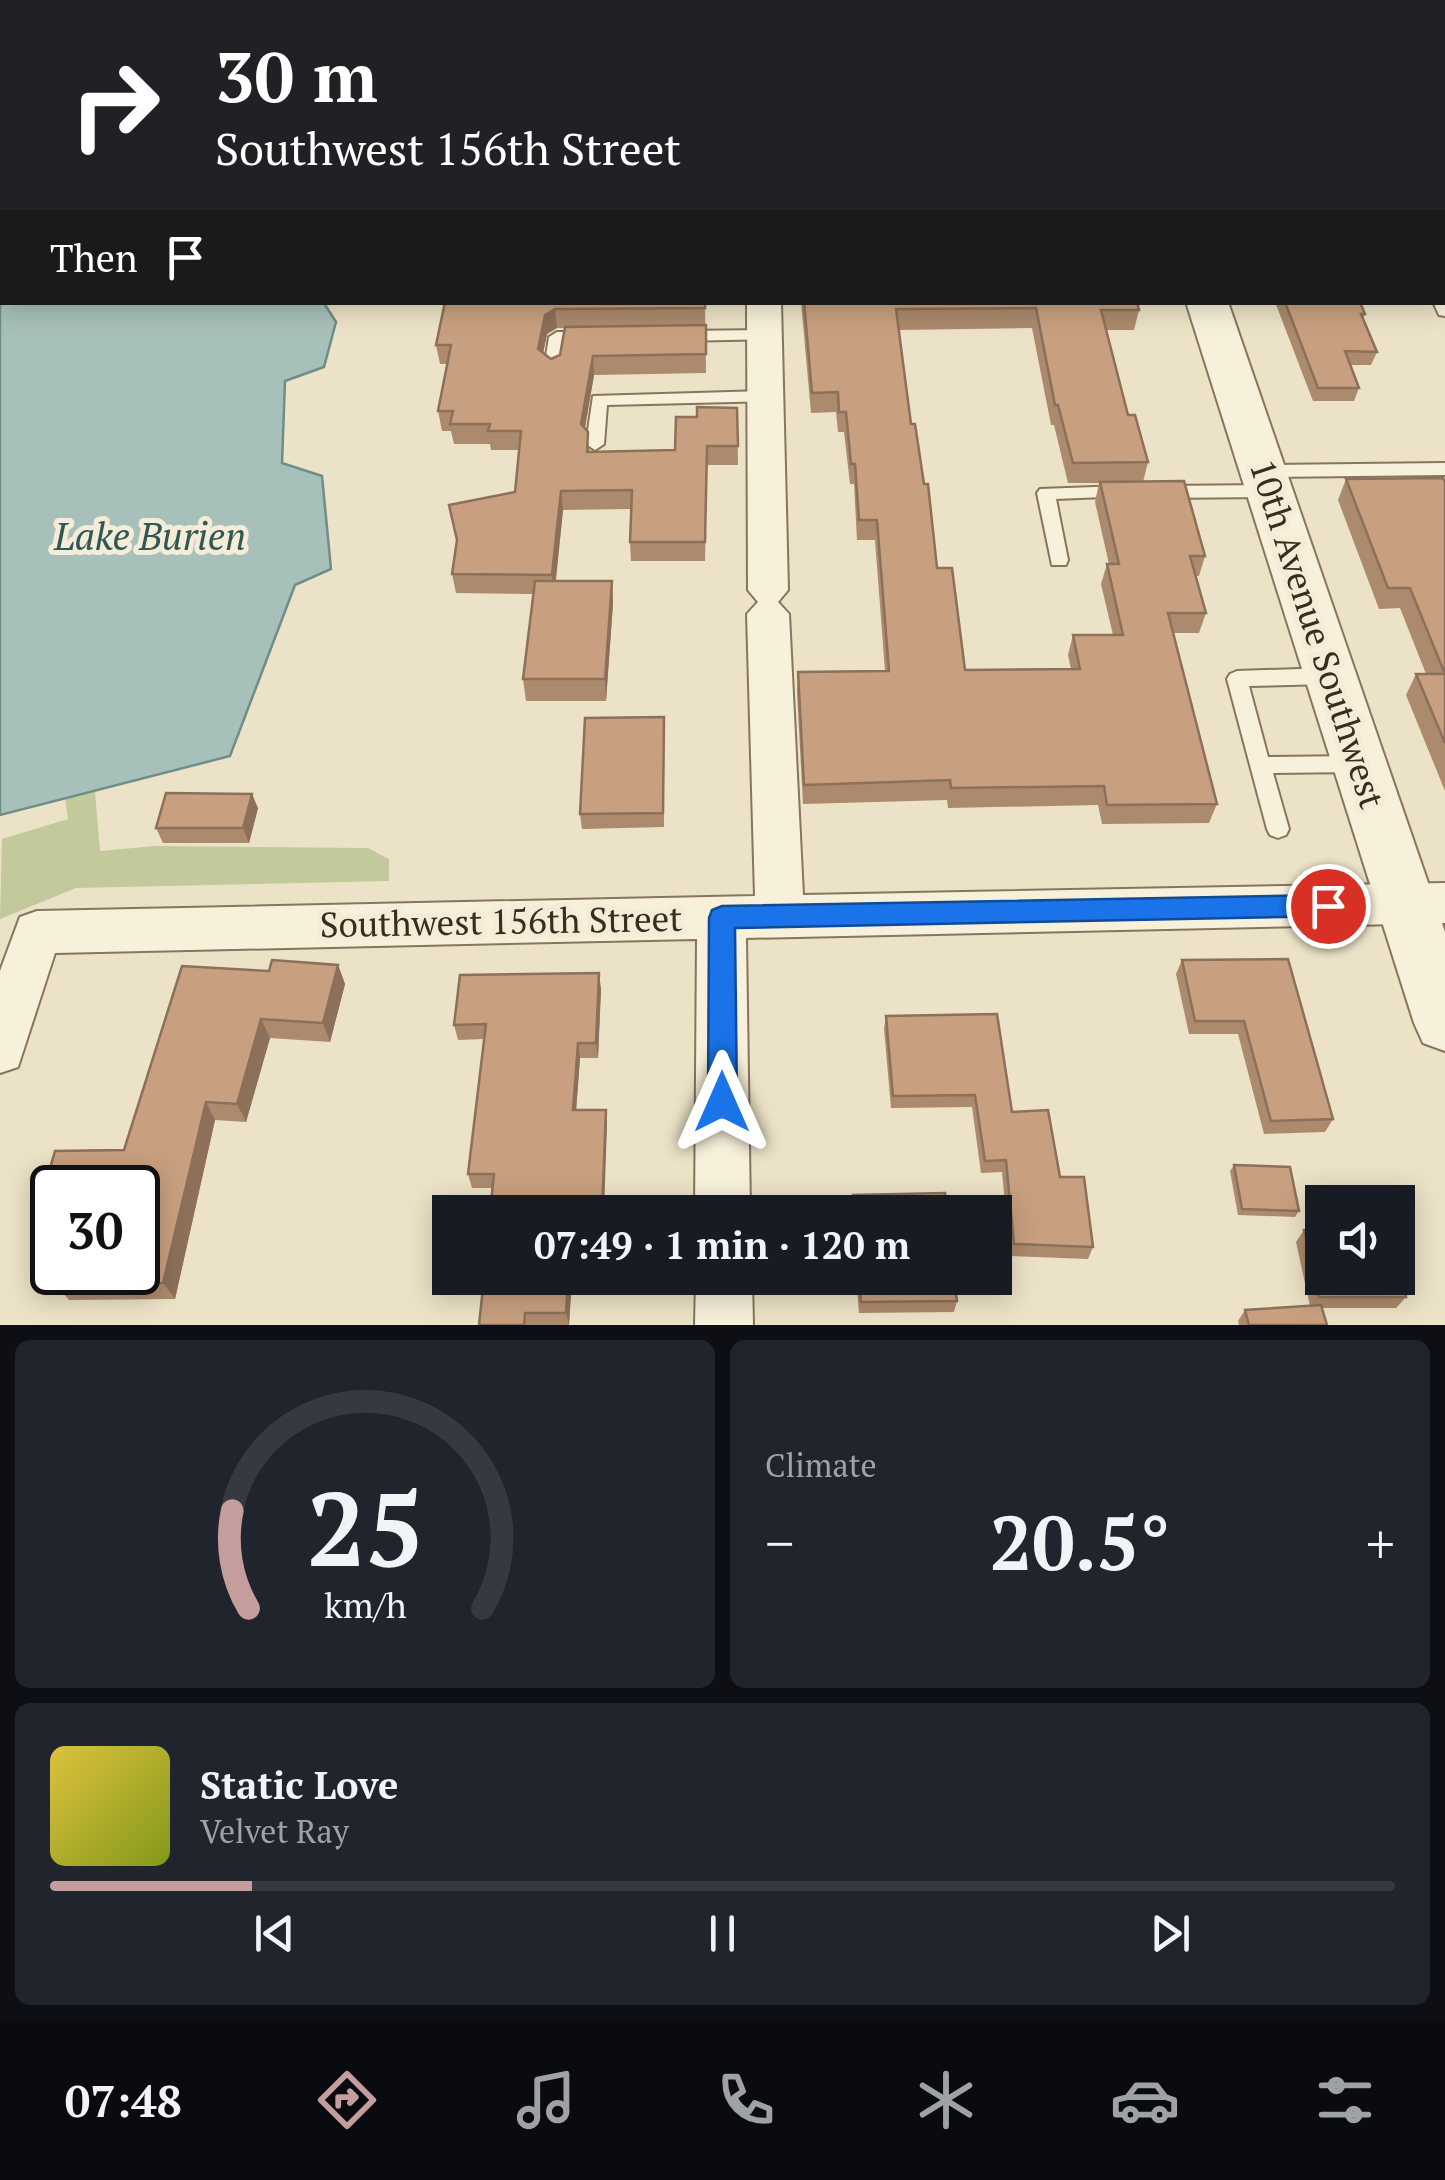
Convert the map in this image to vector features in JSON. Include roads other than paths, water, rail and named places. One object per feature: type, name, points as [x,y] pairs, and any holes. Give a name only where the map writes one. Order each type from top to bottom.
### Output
[{"type":"street","name":"10th Avenue Southwest","points":[[1207,305],[1360,764],[1426,904],[1445,1023]]},
{"type":"street","points":[[764,319],[768,602],[780,917]]},
{"type":"street","name":"Southwest 156th Street","points":[[0,1050],[37,932],[1426,904]]},
{"type":"street","points":[[722,918],[723,1195]]},
{"type":"street","points":[[724,1295],[724,1325]]},
{"type":"lane","points":[[670,336],[764,319]]},
{"type":"lane","points":[[552,369],[557,337],[614,337]]},
{"type":"lane","points":[[596,444],[599,400],[766,397]]},
{"type":"lane","points":[[1059,560],[1046,493],[1445,469]]},
{"type":"lane","points":[[1278,829],[1237,679],[1331,676]]},
{"type":"lane","points":[[1260,765],[1360,764]]},
{"type":"water","name":"Lake Burien","points":[[0,305],[325,305],[336,322],[324,367],[285,381],[282,463],[322,476],[331,569],[295,585],[230,756],[0,815]]}]
